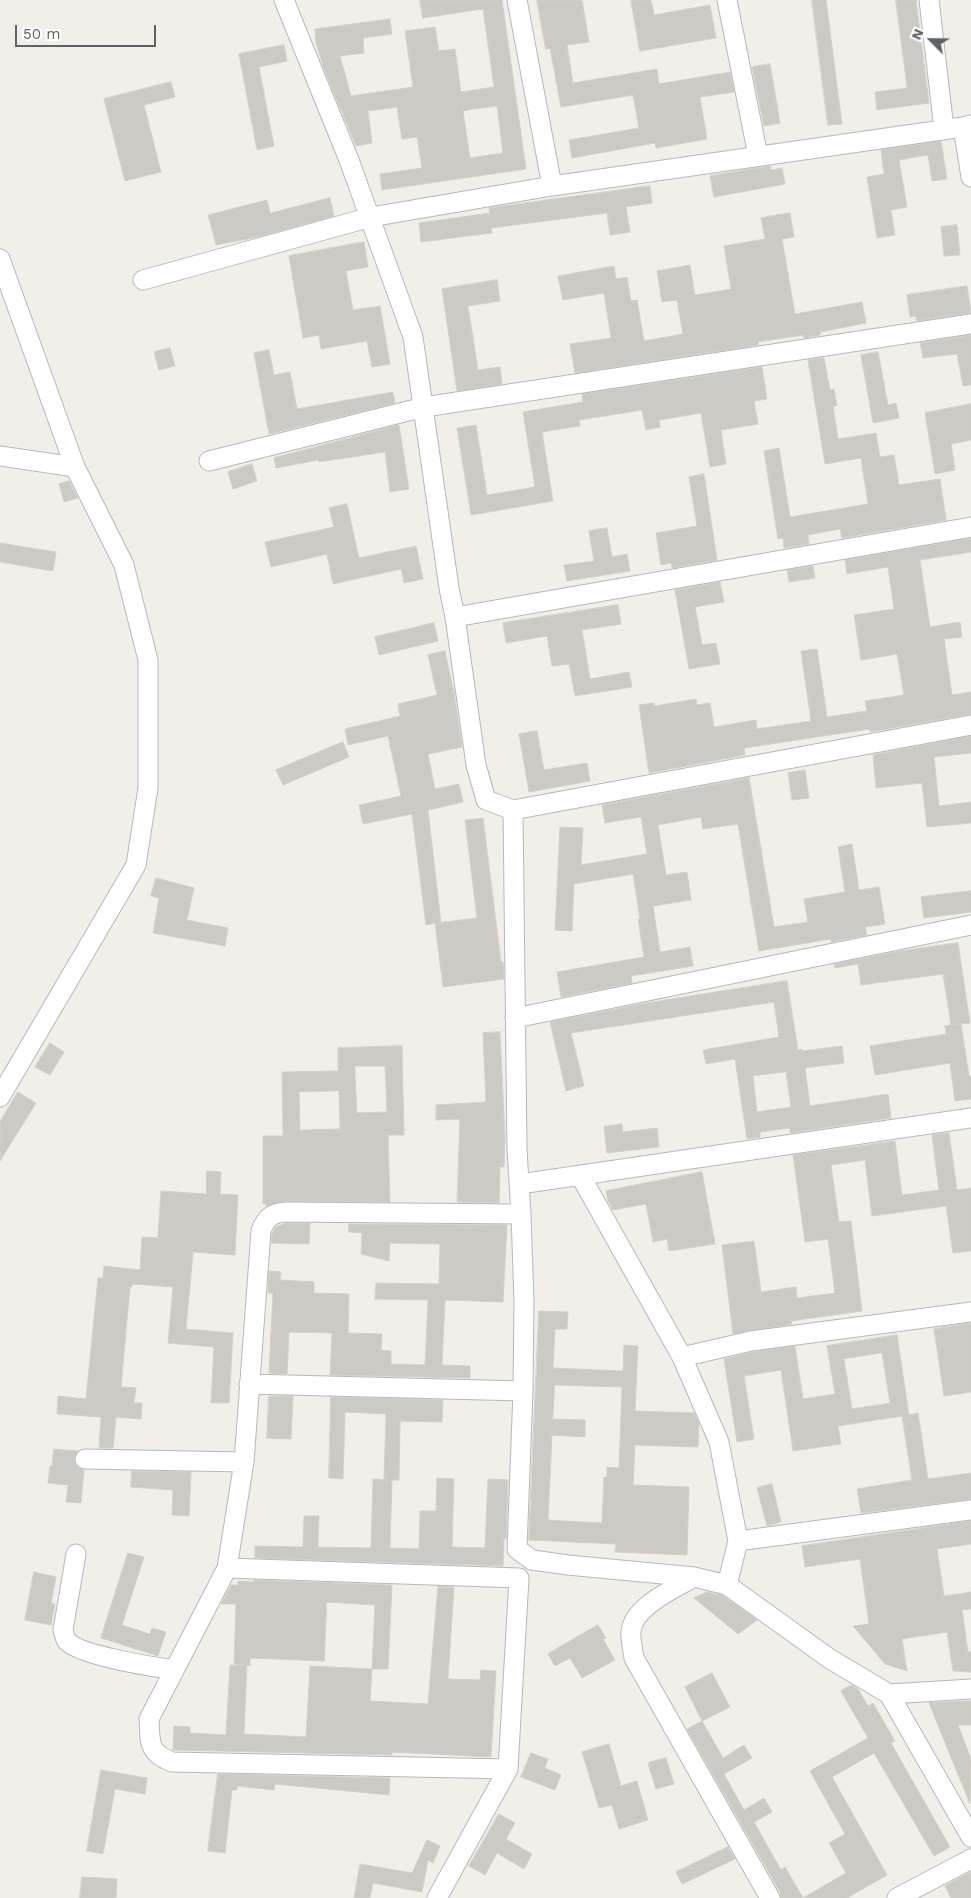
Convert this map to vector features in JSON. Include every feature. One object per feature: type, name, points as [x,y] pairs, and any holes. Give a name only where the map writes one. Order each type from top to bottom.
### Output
[{"type":"street","points":[[284,0],[371,216],[414,337],[474,756],[486,800],[513,810],[971,725]]},
{"type":"street","points":[[517,0],[552,186]]},
{"type":"street","points":[[727,0],[758,156]]},
{"type":"street","points":[[929,0],[944,129]]},
{"type":"street","points":[[143,280],[371,216],[552,186],[967,126],[971,177]]},
{"type":"street","points":[[0,259],[75,467],[124,564],[148,660],[148,788],[136,865],[0,1097]]},
{"type":"street","points":[[209,461],[424,407],[971,324]]},
{"type":"street","points":[[0,456],[75,467]]},
{"type":"street","points":[[455,618],[971,527]]},
{"type":"street","points":[[437,1898],[508,1769],[519,1578],[517,1549],[523,1391],[524,1301],[522,1214],[517,1150],[513,810]]},
{"type":"street","points":[[515,1018],[971,925]]},
{"type":"street","points":[[520,1184],[971,1118]]},
{"type":"street","points":[[580,1175],[682,1357],[719,1442],[738,1541],[727,1585]]},
{"type":"street","points":[[508,1769],[172,1762],[158,1757],[150,1742],[149,1719],[227,1568],[244,1462],[261,1231],[264,1222],[274,1213],[522,1214]]},
{"type":"street","points":[[682,1357],[751,1341],[971,1312]]},
{"type":"street","points":[[249,1384],[523,1391]]},
{"type":"street","points":[[85,1459],[244,1462]]},
{"type":"street","points":[[738,1541],[971,1510]]},
{"type":"street","points":[[517,1549],[532,1560],[694,1577],[727,1585],[830,1659],[889,1694],[971,1837]]},
{"type":"street","points":[[76,1554],[63,1630],[66,1640],[73,1646],[119,1661],[174,1670]]},
{"type":"street","points":[[227,1568],[519,1578]]},
{"type":"street","points":[[694,1577],[658,1598],[638,1614],[631,1631],[634,1658],[770,1898]]},
{"type":"street","points":[[889,1694],[971,1690]]},
{"type":"street","points":[[897,1898],[971,1859]]},
{"type":"building","points":[[420,0],[502,0],[526,169],[382,190],[380,174],[422,168],[417,137],[402,139],[397,107],[368,111],[372,143],[356,146],[324,69],[316,43],[315,29],[390,19],[392,34],[363,38],[364,53],[340,56],[351,96],[413,87],[405,31],[435,27],[439,51],[455,49],[461,92],[494,87],[483,9],[423,18]],"holes":[[[497,106],[503,153],[470,158],[463,111]]]},
{"type":"building","points":[[537,0],[582,0],[589,42],[567,45],[573,83],[657,69],[659,84],[730,72],[734,92],[700,97],[707,139],[656,148],[655,143],[572,158],[569,140],[639,128],[633,95],[561,107],[550,48],[546,49]]},
{"type":"building","points":[[631,0],[651,0],[654,15],[710,5],[716,38],[640,51]]},
{"type":"building","points":[[812,0],[826,0],[842,124],[828,125]]},
{"type":"building","points":[[896,0],[916,0],[929,103],[877,110],[875,92],[907,88]]},
{"type":"building","points":[[284,45],[287,61],[259,67],[274,146],[257,150],[239,54]]},
{"type":"building","points":[[770,64],[780,123],[764,126],[752,67]]},
{"type":"building","points":[[171,82],[175,97],[144,105],[161,172],[125,181],[104,99]]},
{"type":"building","points":[[941,141],[947,179],[932,181],[928,155],[899,160],[907,207],[891,210],[895,235],[877,238],[867,177],[884,174],[881,150]]},
{"type":"building","points":[[770,166],[771,170],[782,168],[785,184],[714,197],[710,176]]},
{"type":"building","points":[[650,186],[652,203],[626,207],[630,232],[610,235],[607,213],[491,228],[492,233],[421,242],[419,223],[490,213],[489,208]]},
{"type":"building","points":[[330,198],[334,216],[258,237],[216,245],[208,215],[267,200],[270,213]]},
{"type":"building","points":[[790,213],[794,237],[782,239],[795,314],[862,302],[866,323],[820,332],[820,335],[804,338],[803,335],[758,342],[758,345],[575,373],[570,344],[611,338],[604,293],[563,300],[558,276],[614,266],[616,279],[627,277],[631,301],[637,300],[644,341],[683,334],[677,300],[662,302],[657,271],[690,265],[695,295],[731,289],[724,246],[765,239],[761,218]]},
{"type":"building","points":[[957,225],[960,255],[944,256],[941,227]]},
{"type":"building","points":[[364,242],[368,267],[346,271],[353,310],[380,306],[390,364],[372,367],[367,341],[321,349],[319,335],[303,338],[289,256]]},
{"type":"building","points":[[497,280],[500,301],[468,306],[478,370],[500,367],[502,384],[457,391],[442,289]]},
{"type":"building","points":[[967,286],[971,313],[916,321],[916,316],[910,317],[907,295]]},
{"type":"building","points":[[971,335],[971,385],[963,386],[957,354],[923,358],[920,343]]},
{"type":"building","points":[[170,348],[175,366],[159,370],[154,352]]},
{"type":"building","points":[[269,350],[274,375],[290,372],[297,409],[393,392],[395,403],[269,434],[254,353]]},
{"type":"building","points":[[878,352],[888,405],[896,403],[899,418],[873,423],[861,355]]},
{"type":"building","points":[[824,358],[830,390],[834,389],[837,406],[833,406],[838,439],[876,433],[880,457],[894,455],[899,485],[940,479],[946,520],[842,538],[840,529],[808,535],[809,544],[784,548],[783,538],[778,539],[764,451],[779,448],[790,517],[868,504],[861,458],[825,464],[808,360]]},
{"type":"building","points":[[762,367],[767,399],[754,401],[758,424],[721,430],[726,464],[710,467],[701,413],[659,420],[660,427],[646,430],[642,410],[579,420],[580,426],[542,432],[553,501],[471,515],[457,428],[476,425],[487,495],[535,487],[523,412],[583,402],[582,394]]},
{"type":"building","points":[[971,404],[971,440],[951,444],[955,470],[935,474],[925,413]]},
{"type":"building","points":[[399,425],[409,489],[390,492],[385,452],[319,462],[318,460],[276,468],[274,458]]},
{"type":"building","points":[[252,464],[257,481],[233,489],[228,472]]},
{"type":"building","points":[[704,474],[717,560],[672,568],[671,563],[661,565],[656,533],[697,526],[689,477]]},
{"type":"building","points":[[69,481],[78,498],[64,502],[59,484]]},
{"type":"building","points":[[347,504],[359,558],[416,546],[423,579],[404,583],[401,569],[333,584],[327,554],[271,567],[265,542],[334,527],[329,508]]},
{"type":"building","points":[[607,528],[612,557],[627,554],[630,571],[567,581],[564,565],[594,561],[589,531]]},
{"type":"building","points":[[971,538],[971,552],[920,560],[930,627],[960,622],[962,637],[944,639],[952,695],[971,692],[971,714],[870,732],[870,729],[744,748],[745,755],[649,773],[639,705],[654,703],[654,706],[696,699],[697,705],[710,703],[714,727],[756,720],[757,729],[811,721],[801,651],[817,649],[827,717],[867,711],[865,701],[904,695],[897,654],[861,660],[854,615],[894,609],[888,567],[847,574],[845,560]]},
{"type":"building","points":[[0,543],[56,552],[53,571],[0,562]]},
{"type":"building","points":[[813,566],[815,578],[789,582],[787,570]]},
{"type":"building","points":[[720,582],[724,602],[695,607],[702,645],[716,643],[720,664],[689,669],[675,590]]},
{"type":"building","points":[[618,605],[621,624],[582,630],[590,679],[629,672],[632,687],[575,696],[569,664],[552,666],[547,636],[506,643],[503,623]]},
{"type":"building","points":[[434,623],[438,641],[379,655],[375,637]]},
{"type":"building","points":[[445,651],[454,693],[462,747],[428,754],[435,789],[459,784],[463,802],[428,810],[441,923],[477,918],[465,820],[483,818],[504,979],[443,987],[435,923],[426,925],[412,814],[363,824],[359,805],[401,796],[388,736],[348,745],[345,729],[400,716],[398,704],[437,695],[428,655]]},
{"type":"building","points":[[537,731],[544,770],[587,763],[590,781],[529,792],[519,734]]},
{"type":"building","points":[[971,736],[971,753],[934,757],[939,806],[971,802],[971,823],[927,827],[922,783],[876,788],[873,755]]},
{"type":"building","points":[[343,742],[349,757],[283,785],[276,770]]},
{"type":"building","points":[[805,770],[809,798],[792,800],[788,773]]},
{"type":"building","points":[[749,778],[774,927],[808,922],[804,899],[845,892],[838,847],[852,844],[859,890],[879,887],[885,924],[865,927],[867,935],[831,942],[831,939],[759,951],[738,824],[703,829],[701,817],[658,825],[666,875],[687,872],[691,900],[653,906],[660,952],[690,947],[693,966],[631,976],[632,983],[561,997],[557,972],[644,957],[633,874],[574,884],[572,931],[555,930],[560,827],[583,828],[581,865],[647,854],[641,817],[605,823],[602,805]]},
{"type":"building","points":[[156,878],[194,888],[187,920],[228,928],[225,946],[153,933],[159,898],[151,896]]},
{"type":"building","points":[[971,891],[971,912],[924,918],[921,897]]},
{"type":"building","points":[[958,943],[970,1023],[951,1025],[943,974],[861,985],[858,964],[835,968],[834,964],[900,951]]},
{"type":"building","points":[[787,981],[798,1050],[842,1046],[844,1063],[805,1068],[810,1106],[888,1094],[891,1118],[790,1133],[790,1128],[760,1132],[760,1137],[747,1139],[735,1059],[706,1064],[703,1050],[779,1037],[774,1002],[571,1033],[584,1086],[566,1091],[550,1022],[646,1003]],"holes":[[[786,1072],[791,1107],[757,1112],[753,1076]]]},
{"type":"building","points":[[961,1024],[969,1076],[971,1076],[971,1099],[955,1101],[950,1063],[875,1075],[870,1046],[946,1034],[945,1026]]},
{"type":"building","points":[[500,1032],[505,1136],[504,1167],[500,1167],[499,1203],[457,1202],[460,1119],[436,1120],[436,1105],[486,1102],[483,1033]]},
{"type":"building","points":[[50,1043],[64,1052],[50,1075],[35,1067]]},
{"type":"building","points":[[402,1046],[404,1135],[388,1135],[390,1202],[286,1201],[266,1206],[266,1204],[263,1204],[263,1136],[283,1136],[282,1072],[338,1071],[338,1048]],"holes":[[[355,1066],[385,1066],[387,1112],[357,1113]],[[339,1091],[340,1129],[300,1130],[299,1092]]]},
{"type":"building","points":[[18,1092],[36,1103],[0,1161],[0,1122]]},
{"type":"building","points":[[622,1124],[623,1132],[657,1128],[659,1147],[607,1153],[604,1127]]},
{"type":"building","points":[[949,1133],[957,1190],[971,1188],[971,1251],[953,1253],[946,1206],[872,1216],[865,1160],[831,1165],[839,1222],[851,1221],[862,1311],[791,1321],[792,1324],[733,1334],[722,1245],[754,1241],[761,1292],[796,1287],[797,1298],[835,1293],[828,1239],[805,1242],[793,1155],[895,1141],[902,1195],[939,1190],[932,1135]]},
{"type":"building","points":[[207,1171],[221,1172],[220,1194],[238,1195],[235,1255],[193,1252],[186,1329],[233,1333],[229,1403],[211,1403],[214,1347],[168,1343],[173,1287],[132,1284],[132,1287],[130,1287],[121,1387],[136,1388],[134,1403],[142,1403],[141,1419],[116,1417],[113,1448],[99,1448],[101,1417],[57,1414],[58,1396],[86,1399],[98,1278],[103,1278],[104,1266],[140,1270],[142,1237],[158,1238],[161,1191],[206,1194]]},
{"type":"building","points":[[702,1172],[715,1244],[669,1251],[667,1239],[653,1242],[646,1204],[613,1210],[608,1201],[606,1191]]},
{"type":"building","points":[[287,1223],[310,1223],[309,1244],[271,1243],[272,1234],[276,1227]]},
{"type":"building","points":[[349,1224],[507,1225],[503,1302],[445,1300],[442,1365],[470,1366],[470,1378],[330,1375],[332,1333],[289,1332],[287,1374],[269,1373],[273,1293],[268,1293],[269,1271],[281,1272],[280,1280],[314,1282],[314,1293],[349,1294],[348,1333],[382,1334],[381,1350],[391,1351],[391,1364],[425,1365],[428,1300],[375,1299],[376,1283],[439,1284],[440,1244],[390,1243],[389,1261],[361,1254],[362,1233],[349,1232]]},
{"type":"building","points":[[539,1311],[568,1312],[567,1329],[555,1329],[553,1368],[623,1371],[624,1345],[638,1346],[635,1411],[694,1413],[699,1423],[698,1447],[635,1445],[633,1485],[689,1487],[687,1555],[615,1552],[616,1544],[529,1540]],"holes":[[[555,1385],[622,1387],[619,1468],[607,1467],[607,1477],[604,1477],[602,1523],[548,1520],[552,1435],[585,1437],[585,1420],[553,1419]]]},
{"type":"building","points":[[971,1323],[971,1392],[944,1396],[934,1329]]},
{"type":"building","points":[[897,1335],[909,1415],[918,1413],[928,1479],[971,1473],[971,1499],[861,1513],[857,1489],[912,1480],[902,1416],[838,1426],[841,1444],[793,1451],[781,1370],[744,1376],[754,1439],[737,1442],[724,1359],[753,1352],[795,1346],[803,1399],[835,1394],[827,1346]],"holes":[[[882,1353],[890,1403],[852,1409],[844,1359]]]},
{"type":"building","points":[[269,1396],[293,1396],[291,1439],[267,1438]]},
{"type":"building","points":[[331,1397],[443,1400],[442,1422],[400,1421],[399,1480],[392,1480],[390,1548],[419,1549],[420,1511],[436,1511],[437,1478],[454,1479],[452,1547],[485,1548],[488,1479],[508,1480],[503,1566],[255,1558],[255,1546],[303,1547],[304,1516],[319,1516],[318,1547],[371,1548],[373,1479],[384,1480],[386,1414],[345,1412],[343,1479],[329,1478]]},
{"type":"building","points":[[54,1449],[78,1451],[74,1458],[75,1464],[84,1470],[81,1503],[66,1502],[68,1485],[48,1483]]},
{"type":"building","points":[[132,1471],[191,1472],[189,1516],[172,1515],[173,1490],[131,1487]]},
{"type":"building","points":[[772,1484],[781,1522],[767,1526],[757,1488]]},
{"type":"building","points":[[971,1521],[971,1544],[937,1549],[944,1596],[971,1592],[971,1609],[962,1610],[968,1652],[971,1652],[971,1672],[953,1671],[947,1632],[902,1639],[907,1671],[885,1664],[853,1626],[869,1624],[860,1559],[805,1567],[802,1546]]},
{"type":"building","points":[[128,1553],[144,1557],[122,1625],[150,1634],[152,1628],[166,1632],[158,1656],[101,1638]]},
{"type":"building","points":[[34,1572],[56,1577],[51,1603],[55,1604],[51,1625],[25,1620]]},
{"type":"building","points":[[254,1580],[392,1585],[388,1669],[372,1669],[370,1701],[428,1704],[438,1586],[454,1587],[448,1679],[480,1680],[481,1670],[496,1671],[491,1757],[392,1752],[392,1755],[173,1750],[174,1726],[190,1727],[190,1733],[226,1735],[230,1665],[245,1665],[234,1664],[236,1604],[221,1604],[231,1585],[238,1585],[238,1581],[254,1582]],"holes":[[[327,1602],[375,1605],[372,1669],[310,1666],[306,1737],[244,1734],[247,1665],[250,1666],[250,1658],[324,1661]]]},
{"type":"building","points":[[707,1592],[722,1595],[757,1620],[738,1634],[694,1598]]},
{"type":"building","points":[[598,1625],[606,1638],[603,1639],[615,1660],[582,1678],[570,1658],[555,1666],[548,1654]]},
{"type":"building","points":[[712,1673],[730,1707],[702,1721],[685,1687]]},
{"type":"building","points":[[852,1685],[858,1689],[868,1706],[873,1703],[895,1741],[891,1743],[950,1847],[934,1856],[874,1753],[832,1777],[887,1875],[847,1898],[803,1898],[846,1873],[829,1843],[845,1834],[810,1771],[868,1738],[841,1691]]},
{"type":"building","points":[[971,1701],[971,1725],[958,1725],[971,1759],[970,1804],[929,1703]]},
{"type":"building","points":[[702,1721],[723,1758],[744,1745],[752,1758],[724,1774],[744,1810],[764,1798],[772,1812],[754,1822],[781,1870],[785,1867],[803,1898],[781,1898],[780,1892],[687,1729]]},
{"type":"building","points":[[609,1744],[621,1786],[637,1781],[648,1820],[619,1829],[612,1805],[599,1808],[582,1752]]},
{"type":"building","points":[[531,1753],[548,1759],[545,1768],[561,1775],[555,1790],[521,1777]]},
{"type":"building","points":[[666,1758],[674,1784],[656,1789],[648,1763]]},
{"type":"building","points":[[101,1770],[147,1778],[145,1794],[115,1789],[103,1854],[87,1851]]},
{"type":"building","points":[[218,1774],[390,1778],[389,1795],[275,1784],[274,1790],[237,1786],[237,1790],[232,1790],[225,1853],[208,1851]]},
{"type":"building","points":[[499,1814],[515,1823],[506,1839],[532,1854],[524,1869],[497,1853],[485,1875],[469,1866]]},
{"type":"building","points":[[427,1840],[440,1846],[433,1863],[428,1860],[422,1892],[373,1883],[370,1898],[354,1898],[360,1864],[412,1873]]},
{"type":"building","points":[[728,1847],[735,1859],[682,1884],[676,1872]]},
{"type":"building","points":[[971,1872],[971,1898],[951,1898],[945,1886]]},
{"type":"building","points":[[82,1877],[117,1879],[116,1898],[80,1898]]}]
